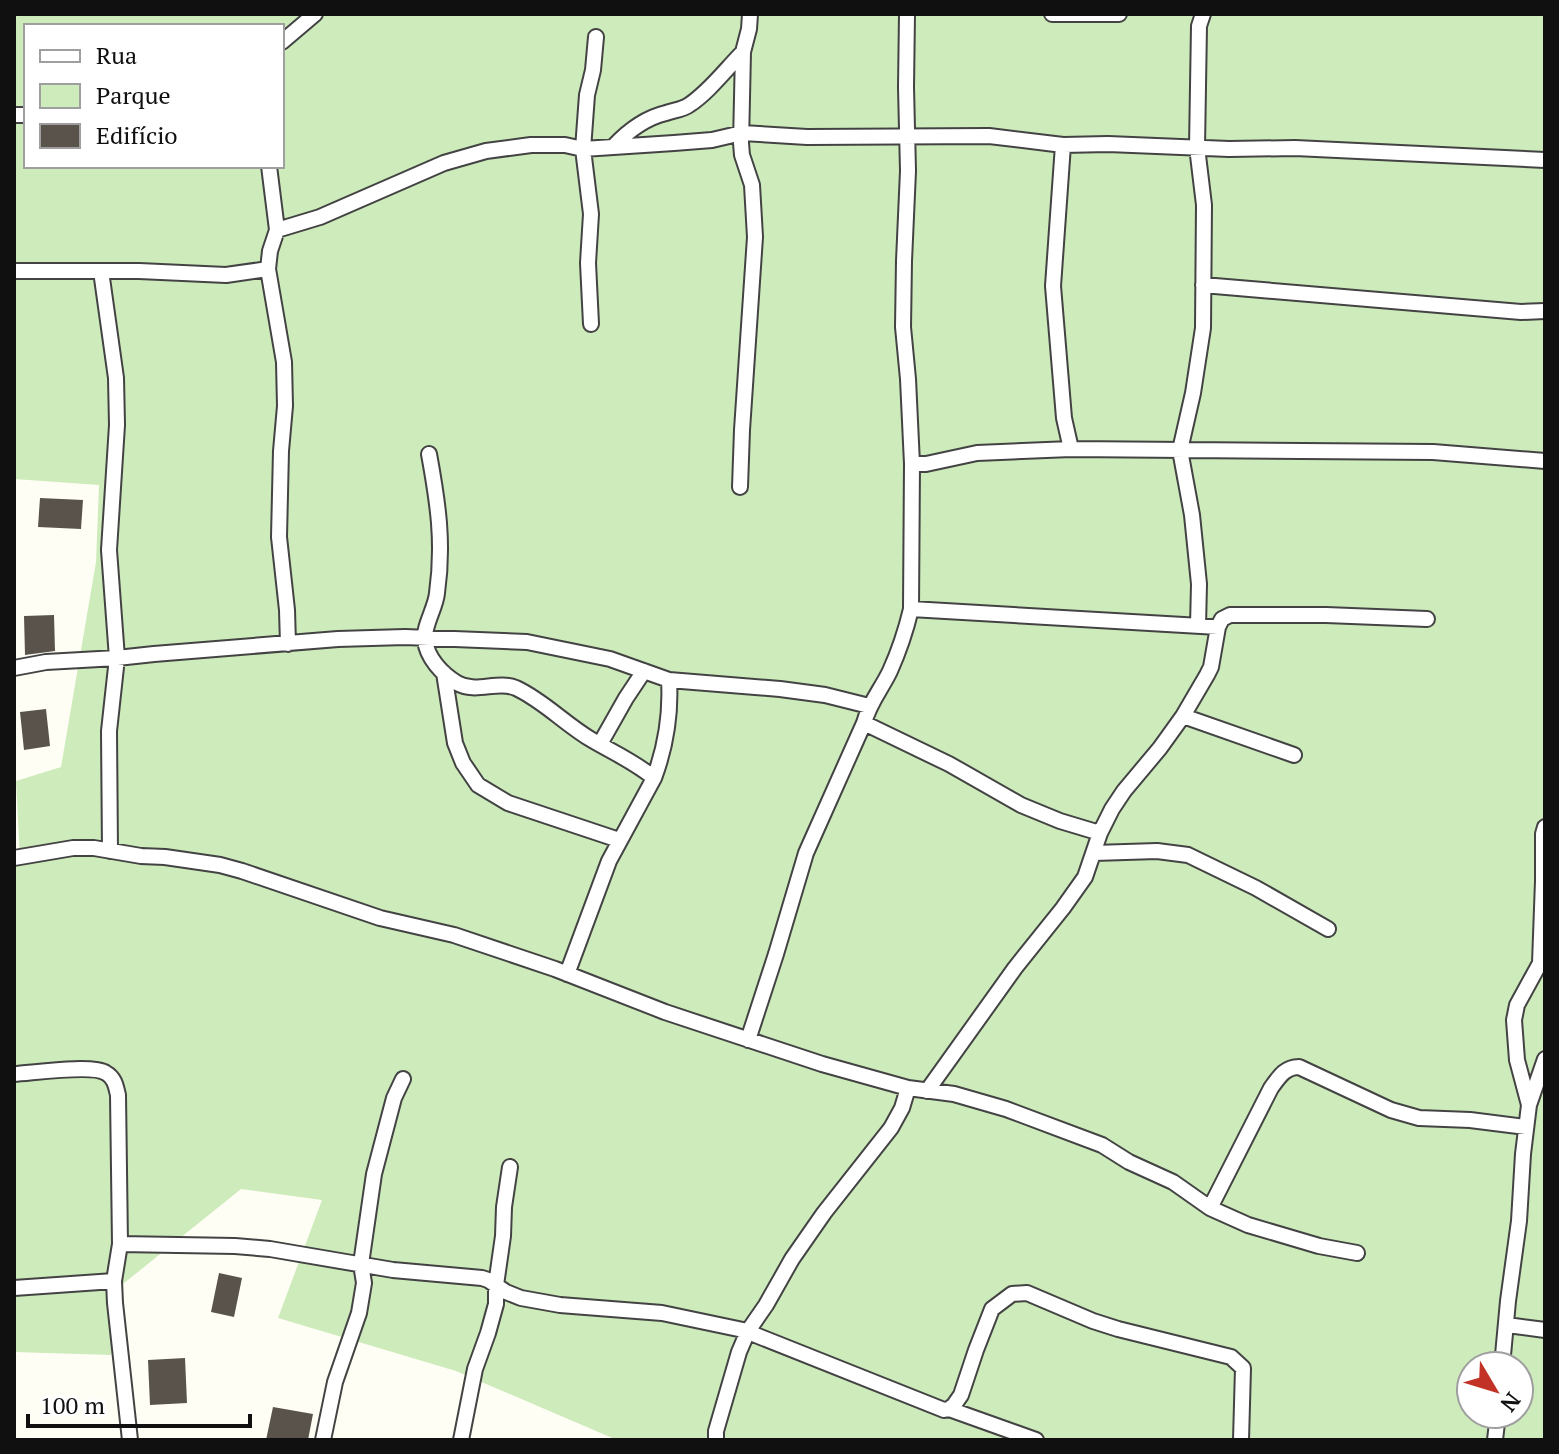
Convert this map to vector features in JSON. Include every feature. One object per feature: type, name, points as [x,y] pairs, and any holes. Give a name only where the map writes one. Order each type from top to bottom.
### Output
[{"type":"street","points":[[284,40],[314,14]]},
{"type":"street","points":[[740,487],[755,237],[752,185],[742,155],[743,52],[750,14]]},
{"type":"street","points":[[748,1040],[806,853],[869,706],[888,674],[911,609],[912,464],[903,327],[908,171],[907,14]]},
{"type":"street","points":[[1052,14],[1119,14]]},
{"type":"street","points":[[1198,626],[1199,584],[1192,515],[1180,450],[1203,328],[1204,205],[1197,147],[1199,26],[1203,14]]},
{"type":"street","points":[[591,324],[588,263],[591,214],[583,149],[596,37]]},
{"type":"street","points":[[614,146],[652,117],[691,104],[743,52]]},
{"type":"street","points":[[277,230],[320,217],[444,163],[486,151],[542,145],[583,149],[712,140],[742,133],[807,137],[989,136],[1063,145],[1295,148],[1545,160]]},
{"type":"street","points":[[1063,145],[1053,286],[1064,418],[1071,449]]},
{"type":"street","points":[[269,168],[277,230],[268,269],[284,362],[279,537],[288,644]]},
{"type":"street","points":[[14,271],[226,275],[268,269]]},
{"type":"street","points":[[101,271],[116,378],[117,448],[109,550],[117,658],[109,731],[110,851]]},
{"type":"street","points":[[1203,285],[1521,312],[1545,311]]},
{"type":"street","points":[[912,464],[977,453],[1071,449],[1433,452],[1545,461]]},
{"type":"street","points":[[429,454],[441,535],[437,598],[424,638],[430,657],[444,673],[466,687],[514,687],[591,740],[636,764],[654,778]]},
{"type":"street","points":[[911,609],[1218,627]]},
{"type":"street","points":[[927,1091],[1085,877],[1100,833],[1124,791],[1183,716],[1211,667],[1222,619],[1230,615],[1326,615],[1427,619]]},
{"type":"street","points":[[14,668],[46,662],[338,639],[405,637],[527,642],[610,659],[669,680],[780,689],[825,695],[869,706]]},
{"type":"street","points":[[600,744],[644,671]]},
{"type":"street","points":[[444,673],[455,743],[463,763],[478,785],[508,803],[619,840]]},
{"type":"street","points":[[567,974],[609,861],[660,763],[670,703],[669,680]]},
{"type":"street","points":[[1183,716],[1294,755]]},
{"type":"street","points":[[864,723],[949,764],[1021,805],[1100,833]]},
{"type":"street","points":[[1529,1105],[1517,1060],[1514,1020],[1517,1005],[1543,964],[1545,827]]},
{"type":"street","points":[[14,858],[73,848],[220,865],[380,918],[454,935],[665,1012],[822,1064],[908,1088],[980,1101],[1081,1136],[1173,1182],[1210,1208],[1248,1225],[1319,1246],[1357,1253]]},
{"type":"street","points":[[1094,853],[1157,851],[1188,855],[1256,888],[1328,929]]},
{"type":"street","points":[[1504,1350],[1529,1105],[1545,1059]]},
{"type":"street","points":[[1210,1208],[1271,1088],[1290,1067],[1299,1067],[1391,1110],[1419,1118],[1526,1127]]},
{"type":"street","points":[[14,1074],[101,1070],[115,1082],[118,1095],[120,1244],[114,1281],[130,1440]]},
{"type":"street","points":[[323,1440],[335,1382],[359,1313],[364,1283],[361,1264],[374,1174],[394,1098],[403,1079]]},
{"type":"street","points":[[716,1440],[739,1352],[748,1331],[800,1247],[891,1128],[908,1088]]},
{"type":"street","points":[[461,1440],[475,1369],[496,1304],[510,1167]]},
{"type":"street","points":[[120,1244],[235,1246],[393,1270],[482,1278],[521,1298],[560,1305],[662,1313],[748,1331],[940,1409],[949,1409],[1036,1440]]},
{"type":"street","points":[[14,1288],[114,1281]]},
{"type":"street","points":[[949,1409],[961,1395],[992,1309],[1012,1294],[1027,1293],[1093,1321],[1238,1361],[1243,1368],[1241,1440]]},
{"type":"street","points":[[1507,1325],[1545,1330]]},
{"type":"green space","points":[[14,14],[1545,14],[1545,1440],[617,1440],[456,1371],[278,1318],[322,1200],[241,1189],[123,1284],[111,1355],[14,1352],[14,860],[20,859],[16,781],[61,767],[96,562],[99,485],[14,479]]},
{"type":"building","points":[[40,498],[83,500],[81,529],[38,527]]},
{"type":"building","points":[[54,615],[55,651],[25,655],[24,616]]},
{"type":"building","points":[[46,709],[50,746],[24,750],[20,712]]},
{"type":"building","points":[[219,1273],[242,1278],[234,1317],[211,1312]]},
{"type":"building","points":[[185,1358],[187,1403],[150,1405],[148,1360]]},
{"type":"building","points":[[273,1407],[313,1414],[308,1440],[266,1440]]}]
